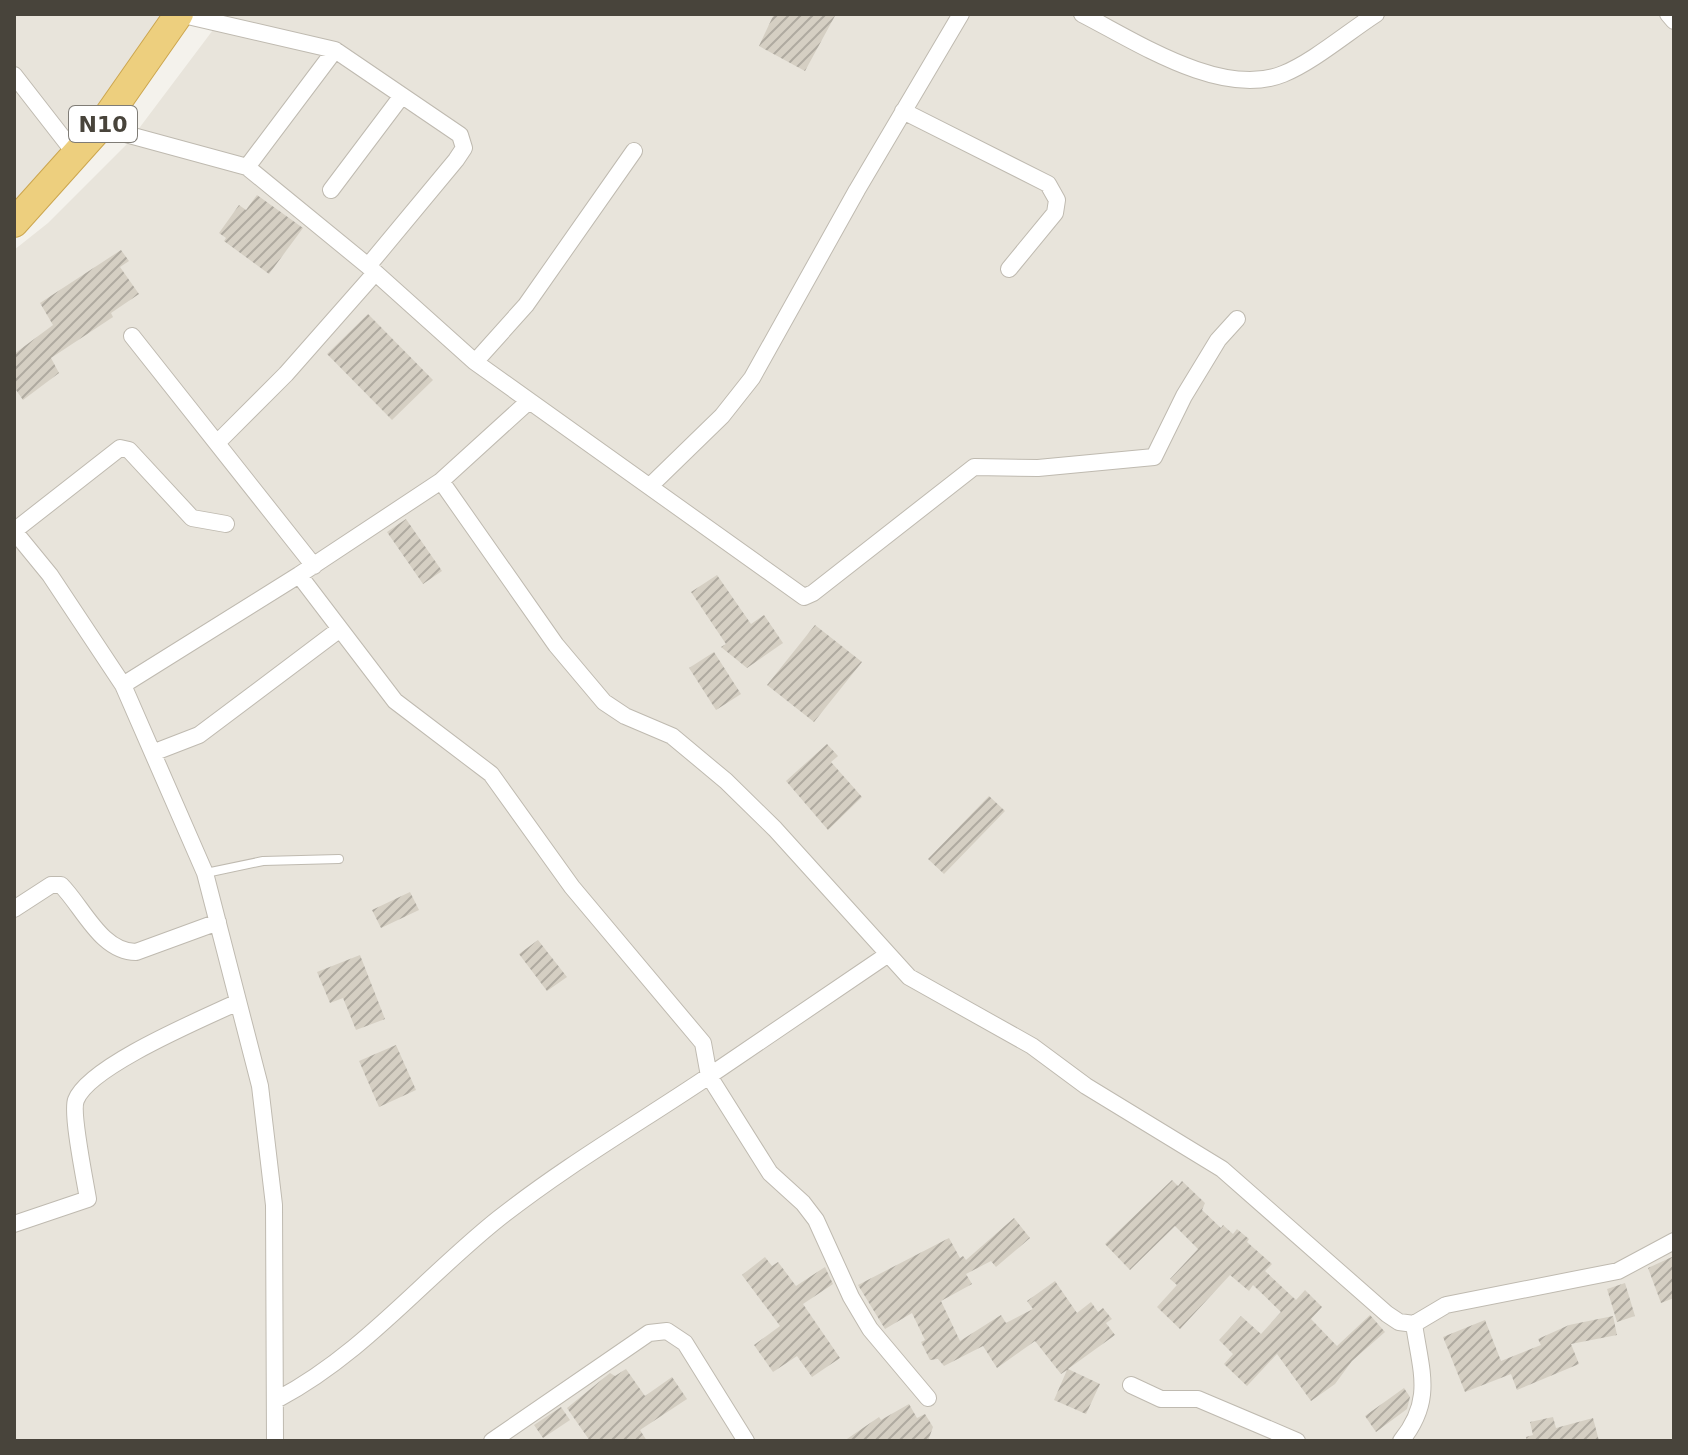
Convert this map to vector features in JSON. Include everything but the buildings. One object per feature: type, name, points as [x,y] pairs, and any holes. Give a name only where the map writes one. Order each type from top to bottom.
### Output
[{"type":"highway","name":"N10","points":[[14,223],[100,127],[179,14]]},
{"type":"street","points":[[179,14],[335,50],[460,135],[464,148],[372,269],[286,374],[218,442]]},
{"type":"street","points":[[650,486],[722,416],[752,378],[961,14]]},
{"type":"street","points":[[1082,14],[1175,62],[1250,81],[1283,74],[1376,14]]},
{"type":"street","points":[[1668,14],[1674,21]]},
{"type":"street","points":[[247,167],[335,50]]},
{"type":"street","points":[[14,75],[77,156]]},
{"type":"street","points":[[331,190],[401,97]]},
{"type":"street","points":[[903,111],[1048,184],[1057,200],[1055,213],[1009,269]]},
{"type":"street","points":[[100,127],[247,167],[372,269],[475,362],[804,597],[974,467],[1038,468],[1154,457],[1184,396],[1218,340],[1237,319]]},
{"type":"street","points":[[475,362],[526,305],[634,151]]},
{"type":"street","points":[[132,336],[218,442],[307,571],[340,629],[395,701],[491,774],[572,887],[703,1043],[709,1076],[770,1173],[803,1203],[816,1220],[851,1297],[870,1329],[928,1398]]},
{"type":"street","points":[[123,685],[307,571],[441,481],[529,401]]},
{"type":"street","points":[[226,524],[192,518],[129,450],[120,448],[14,531],[50,575],[123,685],[155,752],[205,873],[260,1086],[274,1205],[278,1399],[275,1441]]},
{"type":"street","points":[[441,481],[556,645],[604,702],[625,716],[672,736],[726,781],[775,829],[909,977],[1032,1046],[1086,1086],[1222,1169],[1399,1322],[1414,1324],[1446,1305],[1618,1271],[1674,1241]]},
{"type":"street","points":[[155,752],[199,735],[340,629]]},
{"type":"street","points":[[14,909],[51,885],[61,885],[106,941],[123,952],[136,952],[218,922]]},
{"type":"street","points":[[278,1399],[318,1378],[358,1348],[498,1219],[887,955]]},
{"type":"street","points":[[14,1224],[88,1199],[74,1103],[88,1080],[157,1041],[238,1002]]},
{"type":"street","points":[[1401,1441],[1421,1413],[1424,1396],[1414,1324]]},
{"type":"street","points":[[498,1439],[649,1333],[667,1331],[685,1343],[746,1441]]},
{"type":"street","points":[[1131,1385],[1161,1399],[1198,1399],[1297,1441]]},
{"type":"lane","points":[[205,873],[263,861],[339,859]]},
{"type":"shaded area","points":[[14,14],[188,14],[14,205]]},
{"type":"shaded area","points":[[225,14],[1674,14],[1674,1441],[14,1441],[14,250],[48,223],[128,143]]}]
